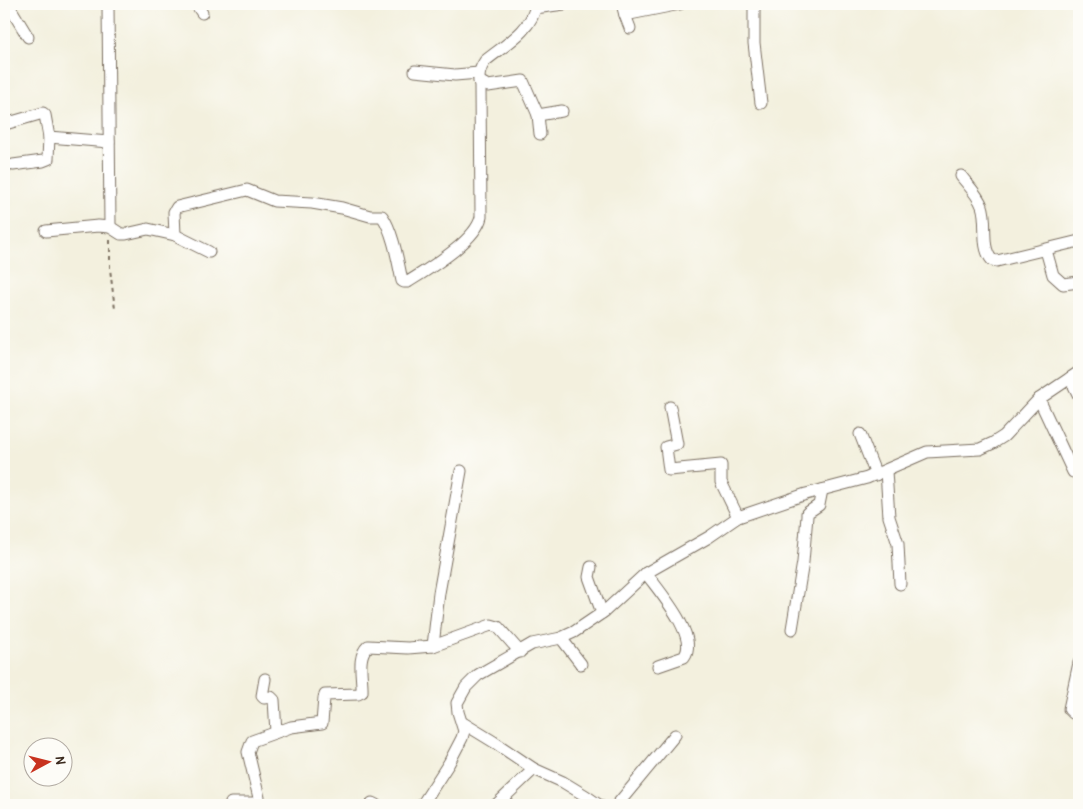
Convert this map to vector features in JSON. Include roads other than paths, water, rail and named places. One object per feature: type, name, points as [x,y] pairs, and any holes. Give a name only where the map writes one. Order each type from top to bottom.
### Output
[{"type":"street","points":[[8,4],[28,37]]},
{"type":"street","points":[[108,4],[110,227]]},
{"type":"street","points":[[176,235],[174,212],[177,206],[247,190],[274,201],[312,203],[342,208],[370,216],[380,216],[386,224],[397,252],[402,281],[408,282],[448,256],[480,224],[482,206],[479,77],[485,61],[527,26],[536,6],[564,4]]},
{"type":"street","points":[[630,28],[624,9],[680,4]]},
{"type":"street","points":[[754,4],[754,43],[761,103]]},
{"type":"street","points":[[415,71],[479,77],[488,86],[524,81],[538,115],[540,134]]},
{"type":"street","points":[[538,115],[562,111]]},
{"type":"street","points":[[5,124],[43,113],[45,115],[49,138],[48,159],[13,165]]},
{"type":"street","points":[[49,138],[109,142]]},
{"type":"street","points":[[962,176],[982,206],[989,257],[992,260],[997,261],[1079,241]]},
{"type":"street","points":[[46,231],[98,226],[110,227],[121,234],[148,229],[176,235],[209,252]]},
{"type":"street","points":[[1046,250],[1053,275],[1064,284],[1079,282]]},
{"type":"street","points":[[422,805],[449,763],[462,738],[463,724],[458,712],[457,703],[466,687],[478,675],[532,644],[561,638],[574,632],[602,613],[646,572],[709,537],[738,517],[799,496],[881,473],[927,452],[980,449],[993,444],[1004,436],[1039,399],[1075,375],[1079,396]]},
{"type":"street","points":[[1039,399],[1073,472]]},
{"type":"street","points":[[670,406],[677,444],[666,446],[669,470],[721,466],[721,482],[738,517]]},
{"type":"street","points":[[860,434],[881,473],[889,517],[898,544],[900,584]]},
{"type":"street","points":[[433,646],[439,593],[461,470]]},
{"type":"street","points":[[792,629],[803,562],[806,516],[807,513],[819,505],[822,490]]},
{"type":"street","points":[[591,567],[590,577],[602,613]]},
{"type":"street","points":[[646,572],[682,624],[688,637],[687,654],[684,657],[658,666]]},
{"type":"street","points":[[231,803],[260,802],[248,752],[252,741],[291,727],[322,723],[325,695],[358,694],[362,692],[361,670],[364,651],[368,646],[408,648],[433,646],[491,625],[498,627],[520,652]]},
{"type":"street","points":[[561,638],[581,664]]},
{"type":"street","points":[[1079,663],[1069,709],[1073,714],[1079,716]]},
{"type":"street","points":[[265,678],[262,696],[274,700],[276,732]]},
{"type":"street","points":[[463,724],[534,769],[563,782],[599,805]]},
{"type":"street","points":[[617,805],[675,735]]},
{"type":"street","points":[[496,805],[534,769]]}]
